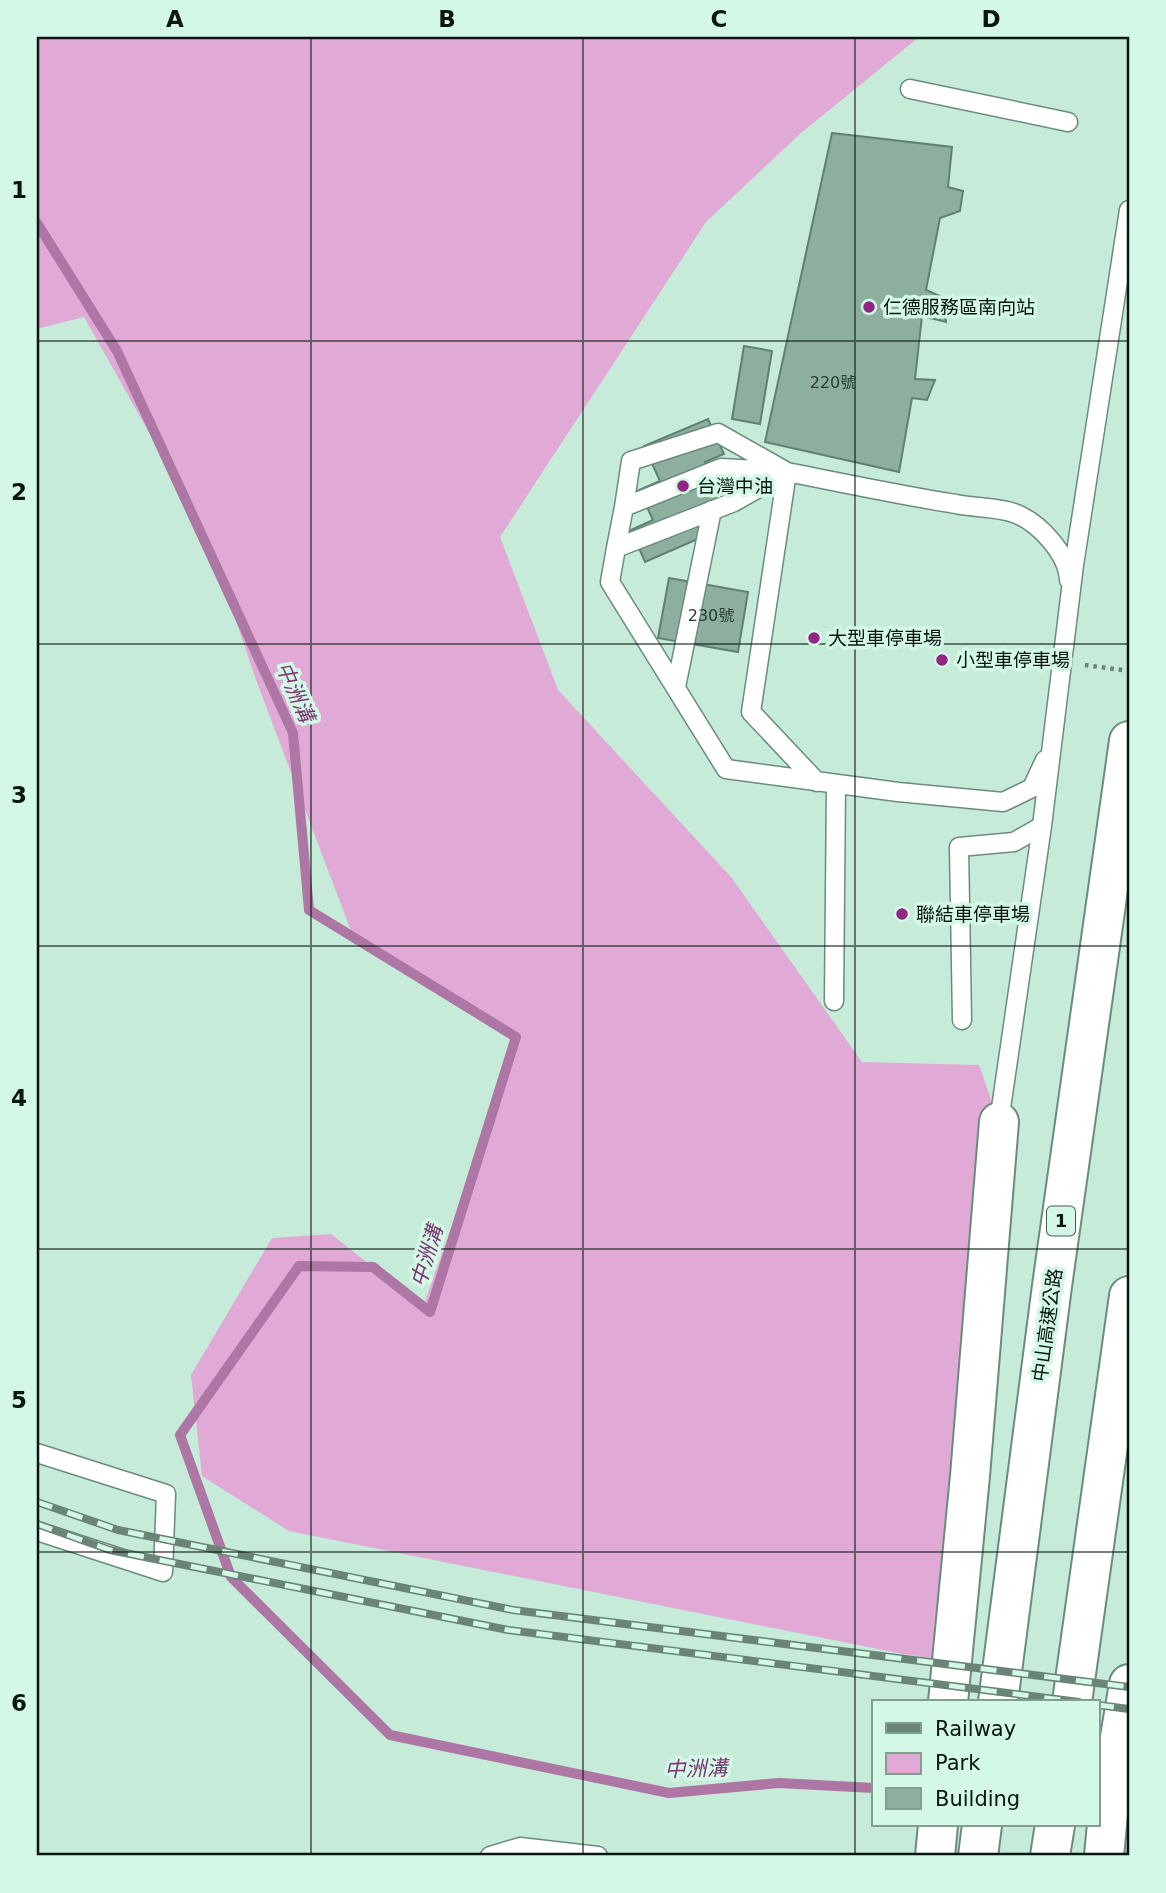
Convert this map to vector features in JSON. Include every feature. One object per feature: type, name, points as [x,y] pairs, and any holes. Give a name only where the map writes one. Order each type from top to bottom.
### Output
[{"type":"highway","name":"中山高速公路","points":[[998,1700],[1052,1286],[1129,741]]},
{"type":"highway","points":[[948,1700],[972,1463],[999,1122]]},
{"type":"highway","points":[[1072,1700],[1129,1296]]},
{"type":"highway","points":[[1104,1856],[1109,1803],[1129,1684]]},
{"type":"highway","points":[[1109,1803],[1129,1727]]},
{"type":"highway","points":[[935,1856],[938,1826]]},
{"type":"highway","points":[[978,1856],[982,1826]]},
{"type":"highway","points":[[1050,1856],[1055,1826]]},
{"type":"lane","points":[[910,89],[1068,122]]},
{"type":"lane","points":[[999,1122],[1042,827],[1070,597],[1129,210]]},
{"type":"lane","points":[[787,472],[718,433],[631,461],[610,582],[726,769],[1003,802],[1032,788],[1054,737]]},
{"type":"lane","points":[[624,508],[721,468],[787,472],[1015,513],[1058,547],[1069,570],[1070,597]]},
{"type":"lane","points":[[616,548],[734,502],[787,472]]},
{"type":"lane","points":[[787,472],[751,712],[827,783],[834,1001]]},
{"type":"lane","points":[[676,687],[712,510]]},
{"type":"lane","points":[[962,1020],[959,847],[1014,842],[1042,827]]},
{"type":"lane","points":[[37,1453],[166,1494],[163,1572],[37,1531]]},
{"type":"lane","points":[[490,1856],[520,1847],[598,1856]]},
{"type":"path","points":[[1078,664],[1129,671]]},
{"type":"green space","points":[[37,37],[919,37],[801,133],[706,222],[500,537],[558,690],[731,877],[862,1062],[979,1065],[999,1122],[951,1661],[903,1654],[289,1531],[202,1476],[191,1375],[272,1238],[331,1234],[423,1307],[518,1039],[356,944],[256,680],[208,537],[84,317],[37,329]]},
{"type":"green space","points":[[1129,1796],[1129,1856],[1106,1856]]},
{"type":"building","name":"仁德服務區南向站","points":[[832,133],[952,147],[948,187],[963,191],[960,211],[940,218],[926,290],[942,297],[946,322],[922,316],[915,379],[935,380],[927,400],[912,398],[899,472],[765,442]]},
{"type":"building","points":[[744,346],[772,351],[760,424],[732,419]]},
{"type":"building","points":[[708,419],[724,454],[705,462],[721,499],[707,535],[645,562],[631,530],[653,520],[639,490],[660,481],[644,446]]},
{"type":"building","points":[[669,578],[748,592],[738,652],[658,638]]},
{"type":"waterway","name":"中洲溝","points":[[37,223],[117,351],[293,733],[309,910],[516,1037],[430,1312],[373,1267],[299,1266],[180,1435],[231,1577],[390,1735],[669,1793],[779,1783],[872,1788]]},
{"type":"railway","points":[[37,1502],[118,1530],[513,1610],[1129,1687]]},
{"type":"railway","points":[[37,1524],[110,1550],[508,1630],[1063,1700]]},
{"type":"railway","points":[[1100,1705],[1129,1709]]},
{"type":"place","name":"仁德服務區南向站","points":[[869,307]]},
{"type":"place","name":"台灣中油","points":[[683,486]]},
{"type":"place","name":"大型車停車場","points":[[814,638]]},
{"type":"place","name":"小型車停車場","points":[[942,660]]},
{"type":"place","name":"聯結車停車場","points":[[902,914]]}]
